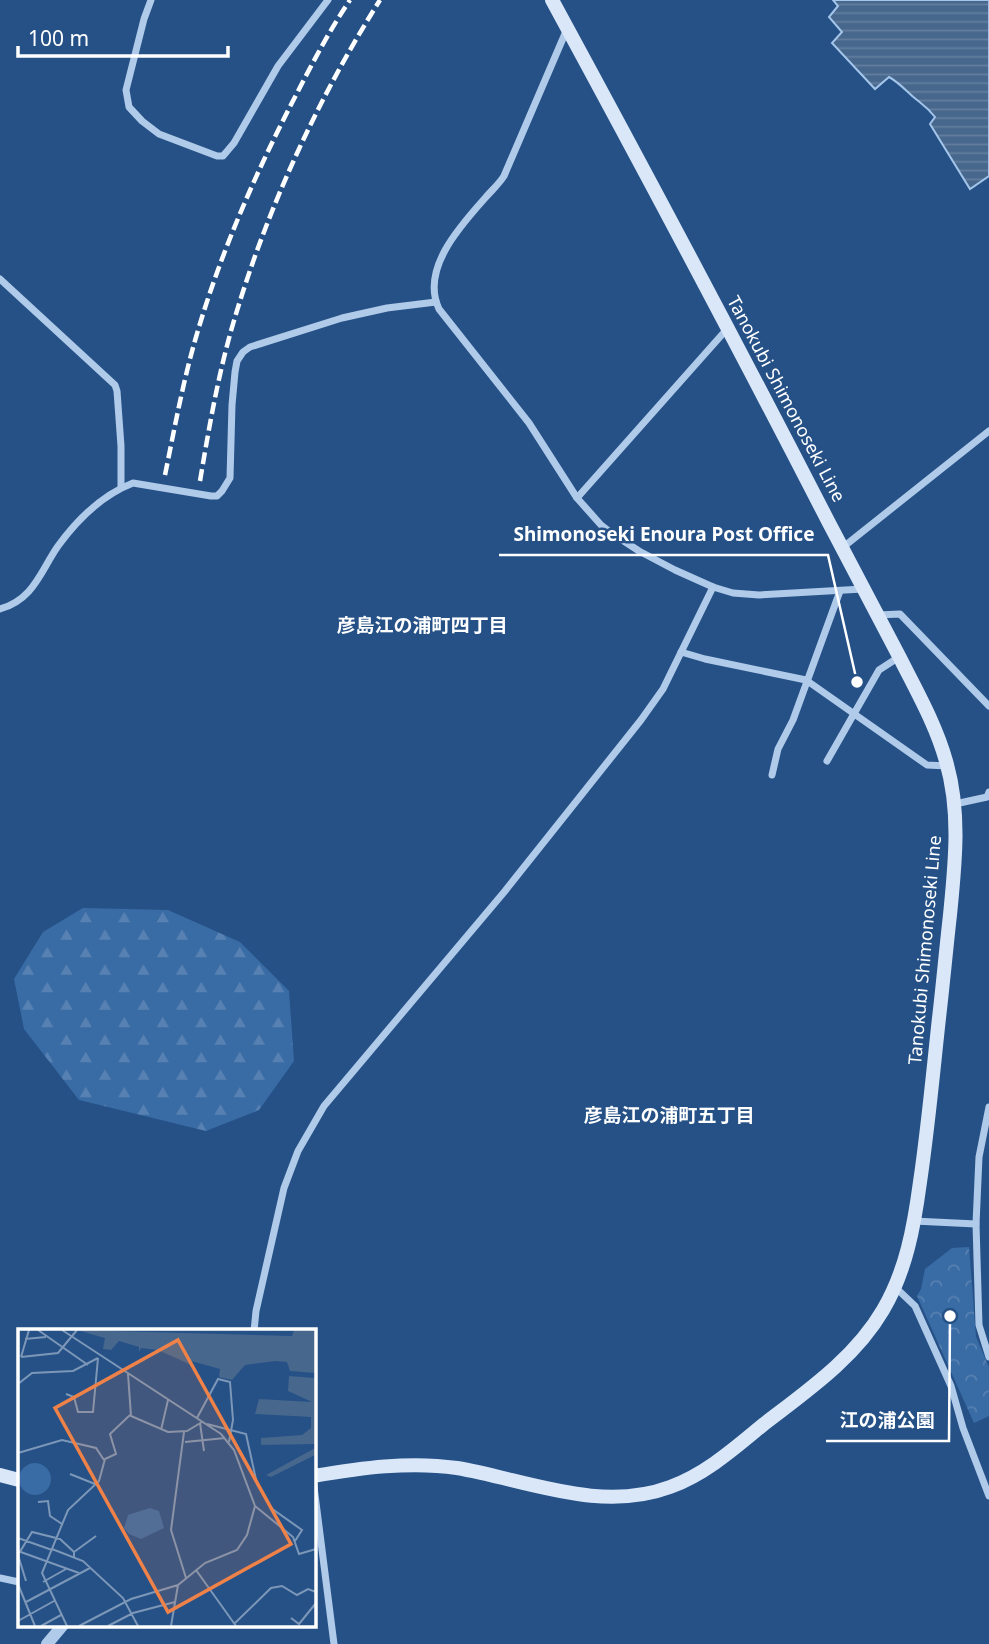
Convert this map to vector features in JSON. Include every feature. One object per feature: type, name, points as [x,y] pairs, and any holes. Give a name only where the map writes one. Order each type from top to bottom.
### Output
[{"type":"main road","name":"Tanokubi Shimonoseki Line","points":[[315,1478],[397,1465],[455,1468],[594,1496],[633,1496],[672,1487],[704,1470],[747,1438],[848,1355],[882,1313],[895,1287],[907,1254],[914,1221],[925,1152],[955,869],[955,804],[948,766],[935,727],[878,615],[552,0]]},
{"type":"main road","points":[[0,1475],[18,1479]]},
{"type":"street","points":[[151,0],[126,90],[129,107],[159,134],[217,156],[223,156],[234,143],[278,66],[328,0]]},
{"type":"street","points":[[568,28],[504,176],[473,211],[449,243],[440,261],[434,292],[439,309],[529,423],[577,498],[610,533],[639,551],[713,587],[733,593],[759,595],[864,589]]},
{"type":"street","points":[[0,279],[115,385],[121,446],[121,487]]},
{"type":"street","points":[[0,608],[17,602],[31,590],[69,532],[94,507],[121,487],[132,483],[211,496],[217,496],[222,491],[230,478],[235,372],[237,361],[243,352],[258,343],[342,318],[387,308],[436,302]]},
{"type":"street","points":[[577,498],[727,329]]},
{"type":"street","points":[[842,548],[989,431]]},
{"type":"street","points":[[254,1329],[284,1188],[298,1151],[324,1106],[563,820],[663,689],[713,587]]},
{"type":"street","points":[[772,775],[778,749],[793,720],[840,591]]},
{"type":"street","points":[[878,615],[900,614],[989,706]]},
{"type":"street","points":[[681,652],[806,680],[928,765],[948,766]]},
{"type":"street","points":[[827,761],[879,670],[899,657]]},
{"type":"street","points":[[955,804],[987,797],[989,792]]},
{"type":"street","points":[[989,1107],[979,1157],[976,1224],[979,1325],[989,1357]]},
{"type":"street","points":[[914,1221],[976,1224]]},
{"type":"street","points":[[895,1287],[915,1306],[951,1386],[963,1428],[989,1496]]},
{"type":"street","points":[[315,1494],[334,1644]]},
{"type":"street","points":[[0,1578],[18,1582]]},
{"type":"street","points":[[47,1644],[62,1626]]},
{"type":"green space","points":[[83,908],[168,910],[240,942],[289,991],[294,1061],[259,1110],[206,1131],[79,1100],[24,1029],[14,979],[43,932]]},
{"type":"green space","points":[[969,1247],[976,1337],[989,1367],[989,1416],[974,1423],[917,1296],[925,1269],[952,1248]]},
{"type":"shaded area","points":[[833,0],[989,0],[989,176],[970,189],[930,124],[935,117],[929,110],[889,77],[875,89],[832,43],[842,32],[829,17],[838,6]]},
{"type":"railway","points":[[165,475],[194,344],[226,249],[251,187],[280,127],[321,48],[350,0]]},
{"type":"railway","points":[[200,481],[228,343],[261,240],[295,157],[335,77],[380,0]]},
{"type":"place","name":"Shimonoseki Enoura Post Office","points":[[857,682]]},
{"type":"place","name":"江の浦公園","points":[[950,1316]]},
{"type":"district","name":"彦島江の浦町四丁目","points":[[422,625]]},
{"type":"district","name":"彦島江の浦町五丁目","points":[[669,1115]]}]
